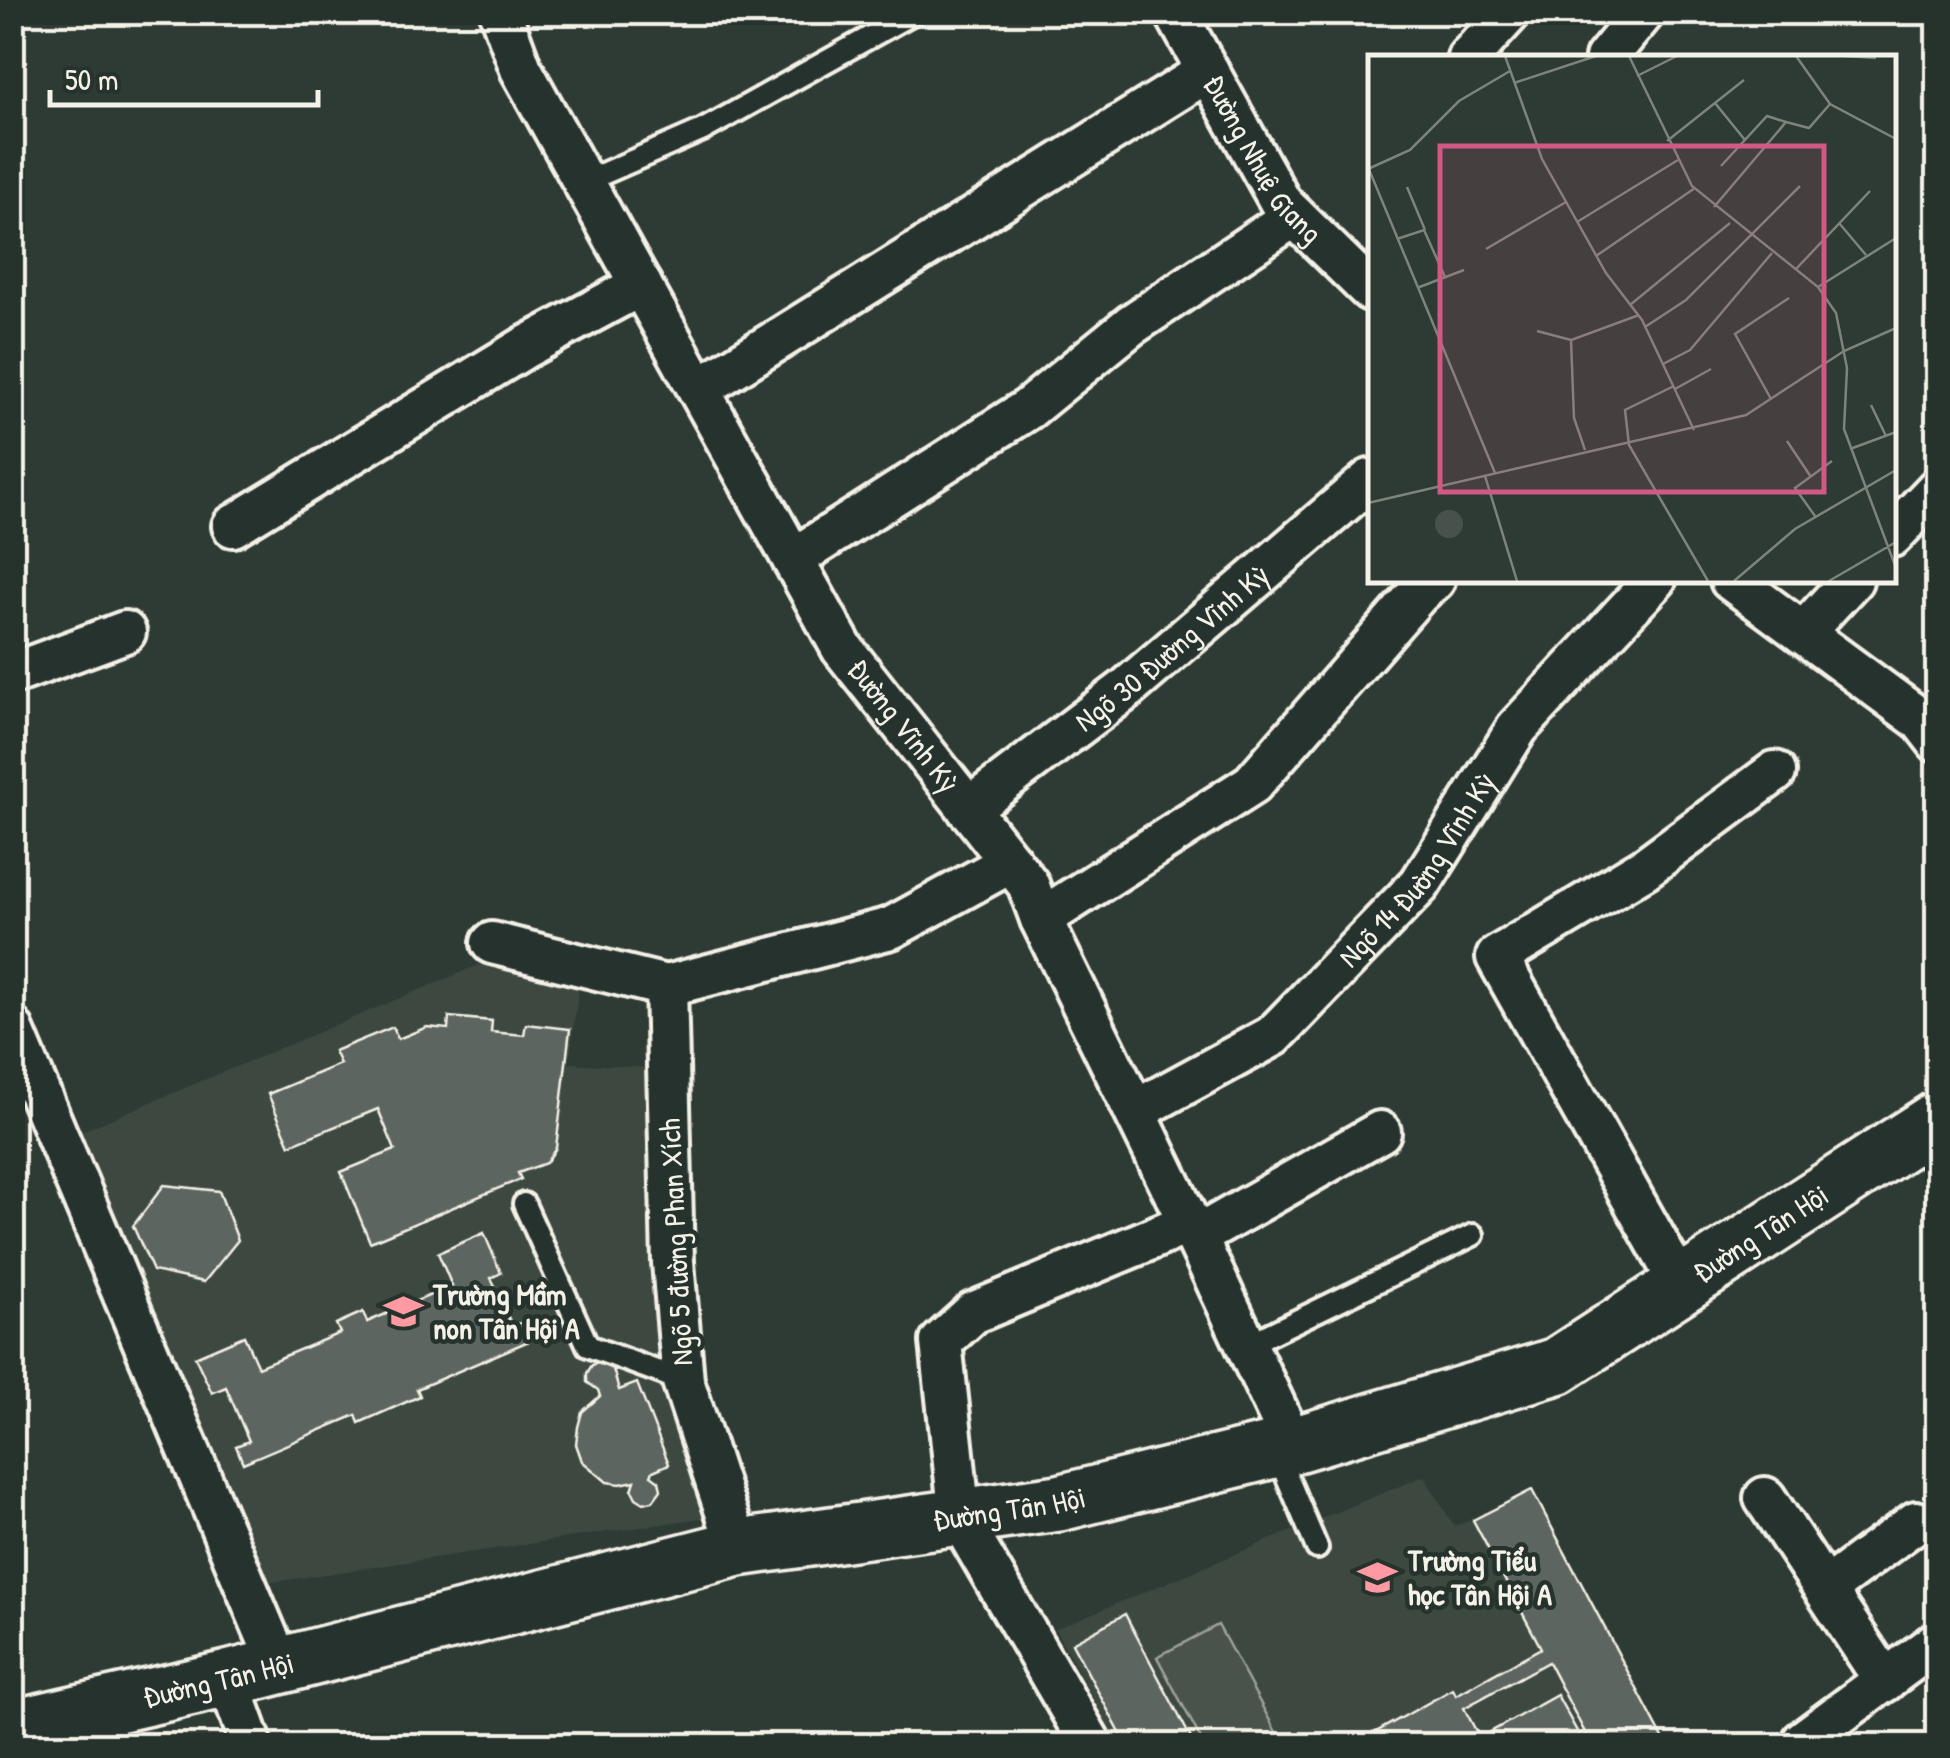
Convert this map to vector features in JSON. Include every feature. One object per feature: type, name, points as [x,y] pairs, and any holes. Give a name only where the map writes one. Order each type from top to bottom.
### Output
[{"type":"street","name":"Đường Vĩnh Kỳ","points":[[500,12],[520,69],[842,648],[1028,884],[1040,920],[1246,1345],[1284,1447]]},
{"type":"street","name":"Đường Nhuệ Giang","points":[[1175,12],[1280,203],[1368,288]]},
{"type":"street","points":[[1471,55],[1510,12]]},
{"type":"street","points":[[1608,55],[1644,12]]},
{"type":"street","points":[[699,389],[1208,71]]},
{"type":"street","points":[[793,559],[1028,409],[1131,325],[1294,216]]},
{"type":"street","points":[[233,526],[524,348],[641,285]]},
{"type":"street","name":"Ngõ 30 Đường Vĩnh Kỳ","points":[[968,808],[1125,690],[1368,482]]},
{"type":"street","points":[[1895,533],[1938,488]]},
{"type":"street","points":[[1040,920],[1252,784],[1432,582]]},
{"type":"street","name":"Ngõ 14 Đường Vĩnh Kỳ","points":[[1135,1111],[1273,1036],[1420,884],[1518,727],[1653,582]]},
{"type":"street","points":[[1734,582],[1932,722]]},
{"type":"street","points":[[1803,633],[1850,582]]},
{"type":"street","points":[[17,659],[125,632]]},
{"type":"street","points":[[1682,1287],[1497,958],[1645,868],[1775,772]]},
{"type":"street","points":[[492,943],[666,986],[891,928],[1010,862]]},
{"type":"street","name":"Ngõ 5 đường Phan Xích","points":[[666,986],[672,1262],[682,1381],[738,1548]]},
{"type":"street","points":[[12,1028],[253,1672],[252,1746]]},
{"type":"street","name":"Đường Tân Hội","points":[[12,1728],[253,1672],[738,1548],[1059,1503],[1284,1447],[1557,1366],[1938,1119]]},
{"type":"street","points":[[1092,1746],[960,1519],[942,1342],[973,1313],[1193,1230],[1380,1132]]},
{"type":"street","points":[[1765,1498],[1884,1680]]},
{"type":"street","points":[[1825,1589],[1916,1522]]},
{"type":"street","points":[[1806,1746],[1803,1741],[1938,1642]]},
{"type":"lane","points":[[584,182],[703,130],[915,12]]},
{"type":"lane","points":[[524,1204],[588,1346],[682,1381]]},
{"type":"lane","points":[[1246,1345],[1473,1235]]},
{"type":"lane","points":[[1284,1447],[1317,1548]]},
{"type":"shaded area","name":"Trường Mầm non Tân Hội A","points":[[496,958],[580,978],[569,1063],[651,1068],[653,1267],[665,1358],[715,1516],[266,1583],[70,1136]]},
{"type":"shaded area","name":"Trường Tiểu học Tân Hội A","points":[[1424,1476],[1454,1526],[1532,1490],[1667,1745],[1119,1745],[1055,1629]]},
{"type":"shaded area","points":[[1218,1625],[1276,1732],[1251,1745],[1204,1745],[1157,1657]]},
{"type":"building","points":[[449,1017],[492,1021],[491,1032],[524,1035],[526,1024],[570,1029],[556,1148],[546,1163],[518,1173],[521,1179],[370,1242],[341,1172],[395,1150],[378,1109],[290,1145],[268,1094],[340,1064],[334,1051],[393,1027],[398,1039],[427,1027],[448,1029]]},
{"type":"building","points":[[164,1185],[219,1191],[238,1240],[204,1282],[153,1271],[133,1226]]},
{"type":"building","points":[[484,1233],[501,1273],[491,1278],[512,1326],[523,1322],[531,1340],[417,1389],[420,1396],[359,1423],[356,1415],[243,1463],[236,1446],[249,1441],[226,1387],[212,1393],[195,1357],[244,1336],[258,1367],[340,1333],[336,1324],[363,1312],[367,1322],[452,1286],[438,1253]]},
{"type":"building","points":[[601,1362],[613,1369],[619,1390],[637,1383],[669,1464],[651,1475],[659,1481],[661,1490],[653,1501],[644,1503],[636,1498],[632,1490],[635,1481],[607,1482],[582,1461],[576,1444],[582,1412],[600,1396],[587,1382],[587,1373],[592,1365]]},
{"type":"building","points":[[1532,1490],[1667,1746],[1592,1746],[1548,1662],[1464,1708],[1481,1746],[1351,1746],[1453,1689],[1456,1695],[1541,1648],[1473,1520]]},
{"type":"building","points":[[1125,1614],[1195,1746],[1127,1746],[1072,1643]]},
{"type":"building","points":[[1557,1695],[1585,1746],[1488,1746],[1483,1736]]},
{"type":"place","name":"Trường Mầm non Tân Hội A","points":[[403,1312]]},
{"type":"place","name":"Trường Tiểu học Tân Hội A","points":[[1378,1578]]}]
